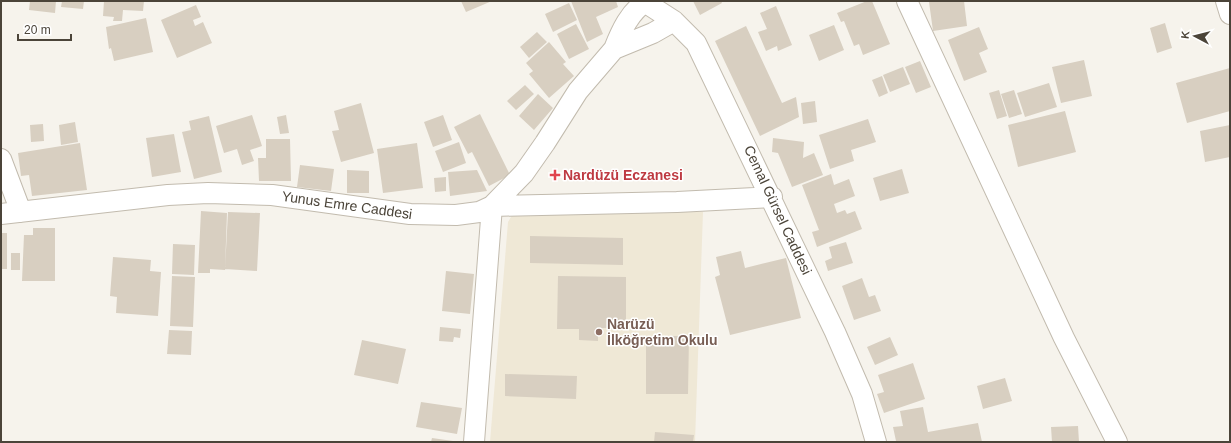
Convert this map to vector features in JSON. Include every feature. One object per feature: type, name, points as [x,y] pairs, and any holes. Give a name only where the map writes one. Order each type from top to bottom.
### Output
[{"type":"street","points":[[614,49],[623,27],[645,1]]},
{"type":"street","name":"Cemal Gürsel Caddesi","points":[[645,1],[674,21],[696,42],[772,197],[862,394],[876,442]]},
{"type":"street","points":[[907,1],[1064,338],[1117,442]]},
{"type":"street","points":[[1226,1],[1230,14]]},
{"type":"street","points":[[614,49],[653,33],[674,21]]},
{"type":"street","name":"Yunus Emre Caddesi","points":[[1,214],[168,195],[208,193],[272,195],[410,214],[434,215],[479,212],[492,206],[524,173],[545,144],[578,91],[614,49]]},
{"type":"street","points":[[1,159],[21,212]]},
{"type":"street","points":[[474,442],[492,206],[677,202],[772,197]]},
{"type":"shaded area","name":"Narüzü İlköğretim Okulu","points":[[514,212],[703,212],[695,442],[490,442],[508,222]]},
{"type":"building","points":[[30,1],[56,1],[55,13],[29,10]]},
{"type":"building","points":[[62,1],[84,1],[83,9],[61,7]]},
{"type":"building","points":[[104,1],[144,1],[143,11],[123,10],[122,21],[113,21],[114,17],[103,16]]},
{"type":"building","points":[[461,1],[492,1],[466,12]]},
{"type":"building","points":[[571,1],[616,1],[618,7],[596,17],[603,34],[587,42]]},
{"type":"building","points":[[693,1],[721,1],[722,3],[700,15]]},
{"type":"building","points":[[867,1],[872,1],[890,44],[863,55],[859,44],[854,46],[844,21],[841,22],[837,13]]},
{"type":"building","points":[[964,1],[967,26],[933,31],[929,2]]},
{"type":"building","points":[[569,3],[577,20],[553,32],[545,14]]},
{"type":"building","points":[[196,5],[201,17],[193,20],[195,26],[203,22],[212,43],[177,58],[161,20]]},
{"type":"building","points":[[776,6],[792,45],[778,51],[777,46],[766,51],[758,32],[767,29],[760,13]]},
{"type":"building","points":[[146,18],[153,52],[114,61],[111,48],[109,49],[106,27]]},
{"type":"building","points":[[1165,23],[1172,48],[1157,53],[1150,28]]},
{"type":"building","points":[[576,24],[589,49],[569,59],[557,34]]},
{"type":"building","points":[[834,25],[844,50],[819,61],[809,35]]},
{"type":"building","points":[[746,26],[782,103],[796,97],[799,117],[760,136],[715,41]]},
{"type":"building","points":[[979,27],[988,49],[979,53],[987,72],[964,81],[948,40]]},
{"type":"building","points":[[537,32],[547,42],[529,58],[520,47]]},
{"type":"building","points":[[549,42],[566,62],[563,64],[574,76],[549,98],[529,74],[533,71],[526,63]]},
{"type":"building","points":[[1084,60],[1092,96],[1061,103],[1052,67]]},
{"type":"building","points":[[920,61],[931,87],[916,93],[905,67]]},
{"type":"building","points":[[903,67],[910,84],[890,92],[883,75]]},
{"type":"building","points":[[1230,68],[1230,111],[1187,123],[1176,83]]},
{"type":"building","points":[[882,76],[888,93],[879,97],[872,80]]},
{"type":"building","points":[[1049,83],[1057,107],[1025,117],[1017,93]]},
{"type":"building","points":[[525,85],[534,94],[516,110],[507,101]]},
{"type":"building","points":[[999,90],[1007,116],[997,119],[989,93]]},
{"type":"building","points":[[1014,90],[1022,114],[1009,118],[1001,94]]},
{"type":"building","points":[[538,94],[553,108],[534,130],[519,116]]},
{"type":"building","points":[[815,101],[817,122],[803,124],[801,103]]},
{"type":"building","points":[[361,103],[374,153],[341,162],[332,131],[339,130],[334,111]]},
{"type":"building","points":[[1065,111],[1076,152],[1018,167],[1008,125]]},
{"type":"building","points":[[480,114],[510,175],[489,186],[472,152],[468,154],[454,127]]},
{"type":"building","points":[[252,115],[262,146],[250,150],[254,161],[242,165],[237,149],[224,153],[216,126]]},
{"type":"building","points":[[286,115],[289,133],[280,134],[277,117]]},
{"type":"building","points":[[443,115],[452,140],[433,147],[424,122]]},
{"type":"building","points":[[209,116],[222,172],[194,179],[182,132],[191,130],[189,121]]},
{"type":"building","points":[[868,119],[876,142],[851,150],[854,161],[830,169],[819,135]]},
{"type":"building","points":[[75,122],[78,142],[61,145],[59,125]]},
{"type":"building","points":[[43,124],[44,141],[31,142],[30,125]]},
{"type":"building","points":[[1230,125],[1230,157],[1205,162],[1200,131]]},
{"type":"building","points":[[174,134],[181,172],[152,177],[146,138]]},
{"type":"building","points":[[773,138],[804,142],[803,158],[814,153],[823,175],[792,187],[778,153],[772,152]]},
{"type":"building","points":[[266,139],[290,139],[291,181],[259,181],[258,158],[266,158]]},
{"type":"building","points":[[459,142],[466,163],[443,172],[435,151]]},
{"type":"building","points":[[80,143],[87,190],[32,196],[29,175],[21,176],[18,153]]},
{"type":"building","points":[[417,143],[423,188],[383,193],[377,149]]},
{"type":"building","points":[[300,165],[334,169],[331,191],[297,187]]},
{"type":"building","points":[[902,169],[909,193],[880,201],[873,178]]},
{"type":"building","points":[[347,170],[369,171],[369,193],[347,193]]},
{"type":"building","points":[[477,170],[487,191],[450,196],[448,172]]},
{"type":"building","points":[[831,174],[834,185],[849,179],[855,196],[834,204],[837,213],[845,210],[847,214],[855,211],[862,229],[817,247],[812,232],[819,230],[802,185]]},
{"type":"building","points":[[446,177],[446,191],[435,192],[434,178]]},
{"type":"building","points":[[201,211],[227,213],[225,270],[210,269],[210,273],[198,273]]},
{"type":"building","points":[[228,212],[260,213],[257,271],[225,269]]},
{"type":"building","points":[[33,228],[55,228],[55,281],[22,281],[24,235],[33,235]]},
{"type":"building","points":[[1,233],[7,233],[7,269],[1,269]]},
{"type":"building","points":[[530,236],[623,238],[623,265],[530,263]]},
{"type":"building","points":[[846,242],[853,263],[828,271],[825,261],[832,258],[829,247]]},
{"type":"building","points":[[173,244],[195,245],[194,275],[172,274]]},
{"type":"building","points":[[741,251],[745,268],[786,258],[801,318],[730,335],[715,277],[720,275],[716,257]]},
{"type":"building","points":[[11,253],[20,253],[20,270],[11,270]]},
{"type":"building","points":[[113,257],[151,260],[150,271],[161,272],[158,316],[116,313],[117,297],[110,296]]},
{"type":"building","points":[[446,271],[474,274],[470,314],[442,311]]},
{"type":"building","points":[[172,276],[195,277],[193,327],[170,326]]},
{"type":"building","points":[[558,276],[626,277],[626,328],[598,328],[598,341],[579,340],[579,329],[557,329]]},
{"type":"building","points":[[862,278],[869,297],[875,295],[881,311],[854,320],[842,286]]},
{"type":"building","points":[[440,327],[461,329],[460,338],[454,337],[453,342],[439,341]]},
{"type":"building","points":[[169,330],[192,331],[191,355],[167,354]]},
{"type":"building","points":[[646,336],[689,336],[688,394],[646,394]]},
{"type":"building","points":[[890,337],[898,355],[875,365],[867,347]]},
{"type":"building","points":[[362,340],[406,349],[398,384],[354,375]]},
{"type":"building","points":[[913,363],[925,399],[884,413],[877,394],[884,392],[878,375]]},
{"type":"building","points":[[505,374],[577,376],[576,399],[505,396]]},
{"type":"building","points":[[1005,378],[1012,401],[983,409],[977,386]]},
{"type":"building","points":[[421,402],[462,408],[457,434],[416,427]]},
{"type":"building","points":[[923,407],[928,432],[978,423],[982,442],[896,441],[893,427],[903,426],[900,411]]},
{"type":"building","points":[[1078,426],[1079,442],[1052,442],[1051,427]]},
{"type":"building","points":[[655,432],[694,435],[693,442],[654,442]]},
{"type":"building","points":[[432,438],[453,441],[431,442]]},
{"type":"place","name":"Nardüzü Eczanesi","points":[[555,175]]},
{"type":"place","name":"Narüzü İlköğretim Okulu","points":[[599,332]]}]
